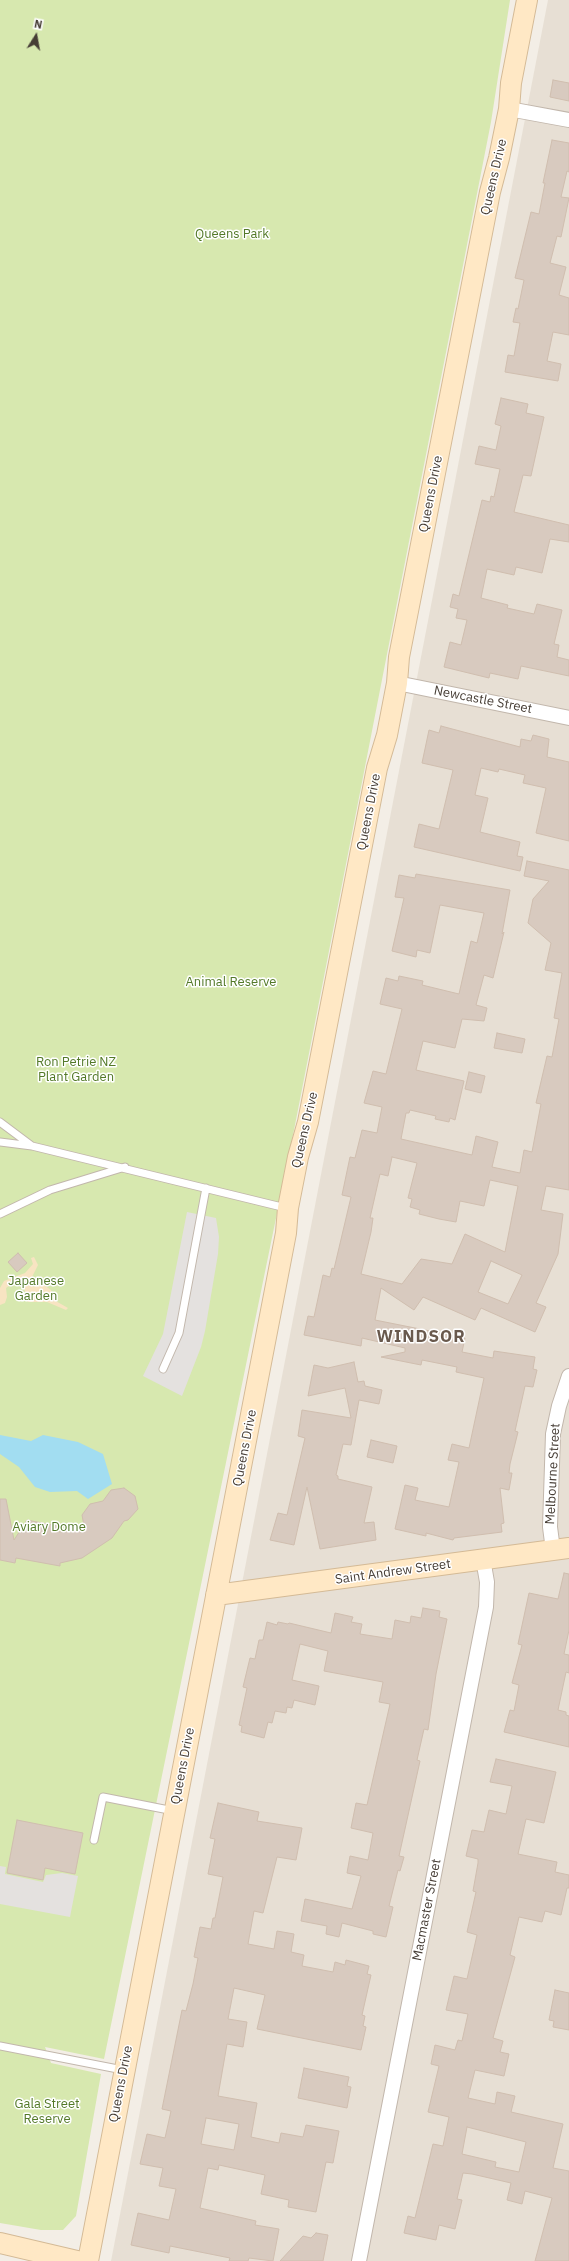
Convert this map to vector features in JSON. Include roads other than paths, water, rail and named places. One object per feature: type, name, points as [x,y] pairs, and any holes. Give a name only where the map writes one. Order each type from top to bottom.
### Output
[{"type":"main road","name":"Queens Drive","points":[[88,2261],[286,1233],[288,1208],[298,1157],[308,1122],[377,768],[387,734],[397,683],[403,634],[490,192],[499,158],[509,108],[511,83],[527,0]]},
{"type":"main road","name":"Saint Andrew Street","points":[[216,1595],[561,1549]]},
{"type":"main road","points":[[0,2244],[77,2261]]},
{"type":"street","points":[[509,108],[569,120]]},
{"type":"street","name":"Newcastle Street","points":[[397,683],[569,718]]},
{"type":"street","name":"Melbourne Street","points":[[561,1549],[550,1527],[554,1434],[559,1406],[569,1376]]},
{"type":"street","name":"Macmaster Street","points":[[359,2261],[486,1607],[487,1582],[484,1559]]},
{"type":"lane","points":[[0,1122],[32,1146]]},
{"type":"lane","points":[[0,1142],[32,1146],[125,1167],[288,1208]]},
{"type":"lane","points":[[0,1214],[50,1190],[125,1167]]},
{"type":"lane","points":[[163,1369],[179,1332],[206,1188]]},
{"type":"lane","points":[[94,1840],[103,1797],[174,1811]]},
{"type":"lane","points":[[0,2046],[124,2070]]},
{"type":"water","points":[[0,1435],[31,1441],[43,1435],[78,1442],[103,1454],[112,1484],[88,1499],[77,1491],[50,1492],[35,1487],[19,1467],[0,1454]]},
{"type":"district","name":"WINDSOR","points":[[421,1337]]},
{"type":"park label","name":"Queens Park","points":[[232,234]]},
{"type":"park label","name":"Animal Reserve","points":[[231,982]]},
{"type":"park label","name":"Ron Petrie NZ Plant Garden","points":[[76,1070]]},
{"type":"park label","name":"Japanese Garden","points":[[36,1288]]},
{"type":"park label","name":"Aviary Dome","points":[[49,1527]]},
{"type":"park label","name":"Gala Street Reserve","points":[[47,2112]]}]
